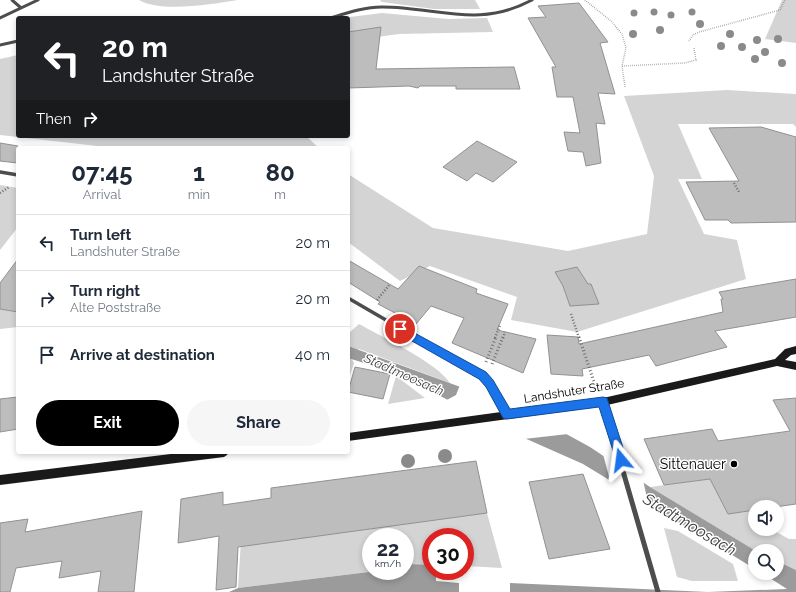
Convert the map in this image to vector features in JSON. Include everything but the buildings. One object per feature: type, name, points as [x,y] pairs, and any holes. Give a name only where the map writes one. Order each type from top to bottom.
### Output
[{"type":"main road","name":"Landshuter Straße","points":[[777,362],[788,352],[796,350]]},
{"type":"main road","name":"Landshuter Straße","points":[[350,437],[550,408],[603,402],[777,362],[796,366]]},
{"type":"main road","points":[[0,480],[208,454]]},
{"type":"street","points":[[12,0],[20,6]]},
{"type":"street","points":[[0,18],[20,6],[38,0]]},
{"type":"street","points":[[338,16],[361,9],[383,7],[447,15],[490,14],[512,10],[532,0]]},
{"type":"street","points":[[0,45],[16,41]]},
{"type":"street","points":[[0,172],[16,175]]},
{"type":"street","points":[[350,299],[482,375],[507,414]]},
{"type":"street","points":[[603,402],[623,465],[658,592]]},
{"type":"path","points":[[585,0],[608,19],[626,40],[627,50],[622,66],[625,87]]},
{"type":"path","points":[[689,41],[692,35],[699,32],[780,10],[785,0]]},
{"type":"path","points":[[622,66],[685,63],[696,60],[694,48]]},
{"type":"path","points":[[734,183],[739,192]]},
{"type":"path","points":[[374,303],[390,284]]},
{"type":"path","points":[[571,314],[595,385]]},
{"type":"path","points":[[485,362],[500,325]]},
{"type":"path","points":[[492,364],[505,332]]},
{"type":"shaded area","points":[[139,0],[238,0],[173,7],[149,4]]},
{"type":"shaded area","points":[[380,0],[475,0],[480,9],[434,9],[382,2]]},
{"type":"shaded area","points":[[782,0],[796,0],[796,43],[765,39]]},
{"type":"shaded area","points":[[382,13],[448,19],[487,18],[493,32],[399,34],[355,40],[350,45],[350,17]]},
{"type":"shaded area","points":[[16,55],[16,137],[0,135],[0,59]]},
{"type":"shaded area","points":[[727,90],[796,94],[796,127],[793,124],[678,124],[702,179],[678,179],[704,234],[737,240],[746,279],[577,332],[511,320],[517,297],[430,266],[400,281],[350,244],[350,175],[433,228],[568,251],[647,234],[654,176],[624,96]]},
{"type":"shaded area","points":[[27,138],[308,138],[317,146],[97,146]]},
{"type":"shaded area","points":[[0,185],[16,188],[16,230],[0,250]]},
{"type":"shaded area","points":[[0,309],[16,312],[16,327],[0,329]]},
{"type":"shaded area","points":[[359,324],[421,359],[443,375],[450,383],[359,349],[351,358],[354,363],[350,375],[350,332]]},
{"type":"shaded area","points":[[396,376],[425,398],[388,404]]},
{"type":"shaded area","points":[[710,479],[728,514],[748,511],[748,536],[784,536],[789,539],[796,539],[796,570],[784,564],[784,544],[748,544],[748,546],[650,487]]},
{"type":"shaded area","points":[[487,513],[502,568],[474,566],[474,528],[422,528],[422,565],[414,565],[414,528],[375,528]]},
{"type":"shaded area","points":[[664,528],[678,531],[733,564],[738,581],[692,581],[677,577]]},
{"type":"shaded area","points":[[362,530],[362,573],[238,588],[241,540],[271,542]]},
{"type":"water","name":"Stadtmoosach","points":[[350,347],[477,393],[537,418],[590,447],[650,487],[748,546],[748,565],[583,464],[513,433],[393,372],[350,359]]},
{"type":"water","points":[[414,564],[422,565],[422,580],[459,583],[459,592],[229,592],[238,588],[362,573],[362,580],[414,580]]},
{"type":"water","points":[[784,564],[796,570],[796,592],[708,592],[787,589],[773,580],[784,580]]},
{"type":"water","points":[[510,583],[708,592],[510,592]]},
{"type":"pier","points":[[460,385],[537,417],[568,434],[524,439],[512,434],[445,401],[456,395]]},
{"type":"pier","points":[[603,454],[643,480],[649,507],[611,484]]},
{"type":"place","name":"Sittenauer","points":[[734,464]]},
{"type":"route","points":[[400,329],[482,375],[486,379],[507,414],[603,402],[621,460]]}]
